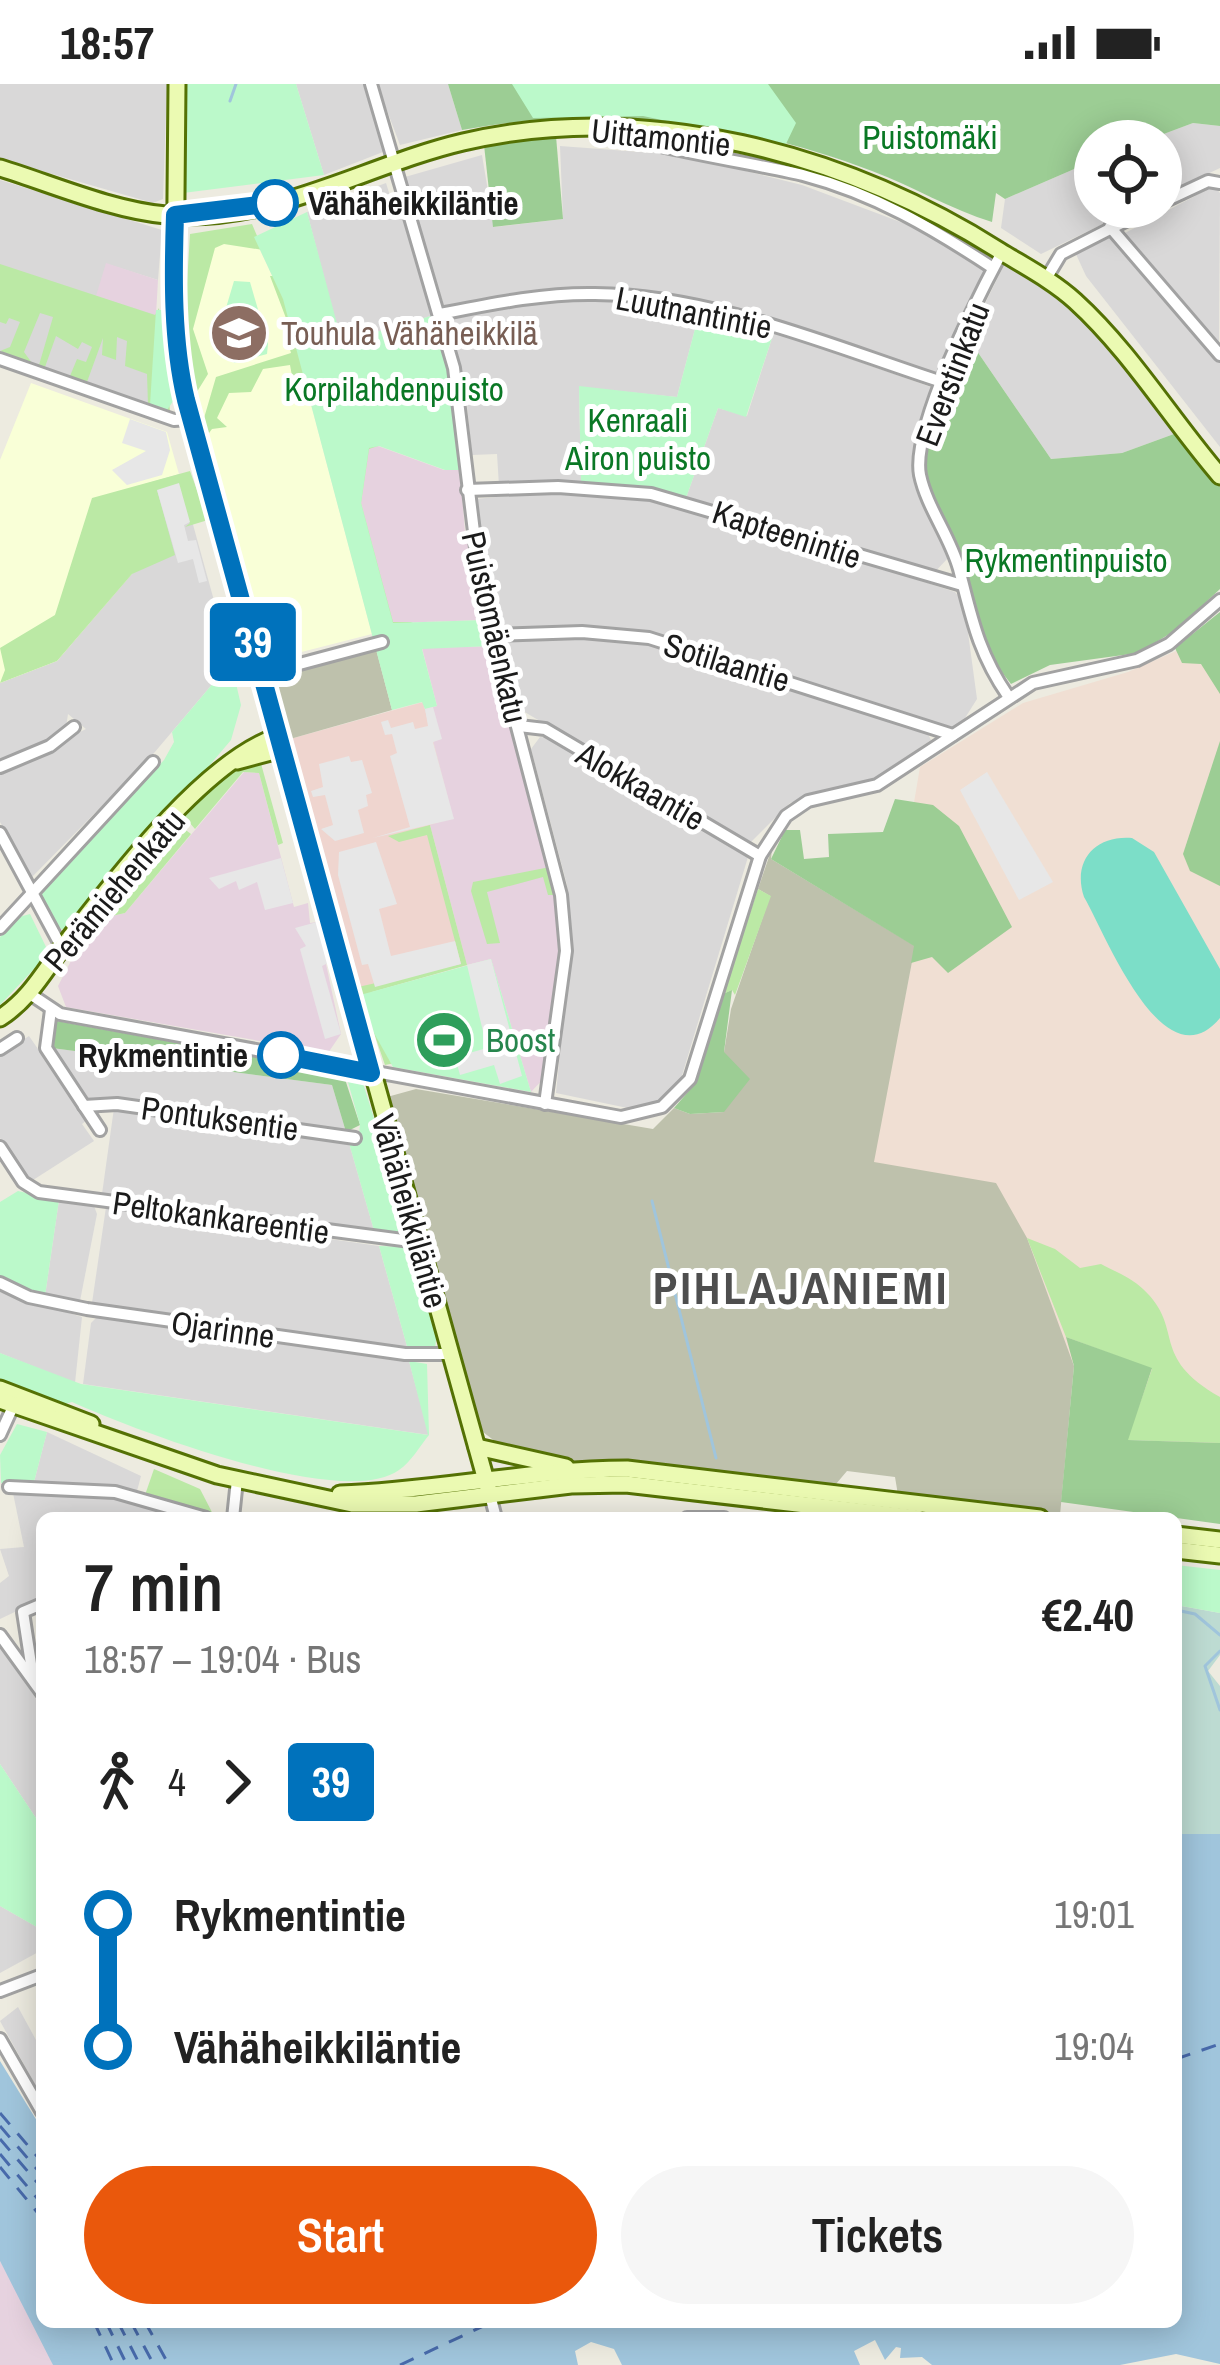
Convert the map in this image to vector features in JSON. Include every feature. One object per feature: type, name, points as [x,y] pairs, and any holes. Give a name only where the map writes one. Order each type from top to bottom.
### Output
[{"type":"street","name":"Vähäheikkiläntie","points":[[177,84],[176,327],[190,419],[488,1488]]},
{"type":"street","name":"Puistomäenkatu","points":[[371,84],[440,314],[462,411],[476,560],[554,860],[565,930],[545,1104]]},
{"type":"street","name":"Uittamontie","points":[[0,168],[175,215],[270,204],[465,141],[601,126],[688,135],[830,169],[910,198],[1046,280],[1104,332],[1220,476]]},
{"type":"street","points":[[601,126],[613,135],[802,175],[869,196],[918,219],[993,268]]},
{"type":"street","points":[[1182,194],[1208,182],[1220,183]]},
{"type":"street","points":[[1046,280],[1061,254],[1108,228]]},
{"type":"street","points":[[1111,228],[1220,355]]},
{"type":"street","name":"Everstinkatu","points":[[1002,252],[922,432],[919,467],[962,585],[981,657],[1008,697]]},
{"type":"street","name":"Luutnantintie","points":[[440,314],[570,294],[650,298],[771,326],[942,382]]},
{"type":"street","points":[[0,359],[174,420],[190,419]]},
{"type":"street","name":"Kapteenintie","points":[[467,490],[558,487],[651,494],[962,585]]},
{"type":"street","points":[[30,994],[51,1010],[371,1073],[621,1117],[652,1112],[680,1093],[703,1041],[760,856],[779,824],[800,805],[868,789],[1008,697],[1081,669],[1137,660],[1169,644],[1220,600]]},
{"type":"street","name":"Sotilaantie","points":[[494,635],[582,632],[649,638],[953,735]]},
{"type":"street","points":[[262,674],[382,642]]},
{"type":"street","name":"Alokkaantie","points":[[519,726],[545,729],[760,856]]},
{"type":"street","points":[[0,767],[53,744],[74,727]]},
{"type":"street","name":"Perämiehenkatu","points":[[0,1018],[30,994],[62,948],[200,785],[229,762],[280,742]]},
{"type":"street","points":[[0,928],[153,762]]},
{"type":"street","points":[[0,833],[62,948]]},
{"type":"street","points":[[51,1010],[46,1048],[100,1130]]},
{"type":"street","points":[[0,1048],[17,1037]]},
{"type":"street","name":"Pontuksentie","points":[[84,1106],[117,1104],[355,1138]]},
{"type":"street","name":"Peltokankareentie","points":[[0,1147],[26,1184],[39,1192],[418,1242]]},
{"type":"street","name":"Ojarinne","points":[[0,1283],[29,1297],[87,1309],[405,1354],[449,1354]]},
{"type":"street","points":[[0,1389],[11,1401],[237,1480],[316,1495],[626,1484],[884,1512]]},
{"type":"street","points":[[0,1435],[11,1401]]},
{"type":"street","points":[[477,1447],[575,1469],[663,1471],[895,1512]]},
{"type":"street","points":[[488,1488],[575,1469]]},
{"type":"street","points":[[234,1512],[237,1480]]},
{"type":"street","points":[[9,1487],[115,1492],[185,1512]]},
{"type":"street","points":[[488,1488],[494,1512]]},
{"type":"street","points":[[1182,1536],[1220,1540]]},
{"type":"street","points":[[1182,1551],[1220,1555]]},
{"type":"street","points":[[33,1676],[23,1612],[36,1607]]},
{"type":"street","points":[[0,1635],[36,1682]]},
{"type":"street","points":[[0,1991],[36,1977]]},
{"type":"street","points":[[0,2039],[36,2102]]},
{"type":"shaded area","points":[[0,84],[167,84],[163,199],[153,203],[0,159]]},
{"type":"shaded area","points":[[296,84],[365,84],[383,152],[324,175]]},
{"type":"shaded area","points":[[377,84],[448,84],[462,130],[400,145]]},
{"type":"shaded area","points":[[1193,123],[1220,126],[1220,168],[1182,186],[1182,127]]},
{"type":"shaded area","points":[[560,146],[681,155],[802,185],[919,229],[987,271],[938,373],[733,310],[536,292],[444,306],[405,177],[482,155],[494,227],[563,219]]},
{"type":"shaded area","points":[[1074,169],[1074,228],[1095,228],[1041,254],[1001,228],[1005,199]]},
{"type":"shaded area","points":[[0,180],[162,230],[158,280],[107,264],[156,315],[150,405],[0,351]]},
{"type":"shaded area","points":[[386,183],[396,215],[406,220],[434,315],[341,343],[307,212]]},
{"type":"shaded area","points":[[1214,186],[1220,193],[1219,345],[1125,233],[1134,228],[1182,228],[1182,203]]},
{"type":"shaded area","points":[[1110,235],[1220,362],[1220,447],[1086,276],[1075,252]]},
{"type":"shaded area","points":[[254,237],[283,299],[372,634],[278,658],[266,653],[200,414],[186,330],[208,241]]},
{"type":"shaded area","points":[[106,263],[158,280],[156,315],[96,296]]},
{"type":"shaded area","points":[[1004,265],[1056,292],[1103,338],[1174,434],[1122,453],[1051,459],[968,338]]},
{"type":"shaded area","points":[[577,298],[700,310],[677,397],[579,387],[581,483],[499,486],[497,454],[472,455],[466,396],[449,322],[452,316],[497,306]]},
{"type":"shaded area","points":[[774,332],[931,387],[915,456],[920,493],[948,558],[931,576],[686,498],[718,408],[747,416]]},
{"type":"shaded area","points":[[31,383],[167,432],[179,474],[131,488],[149,554],[57,661],[0,683],[0,460]]},
{"type":"shaded area","points":[[130,419],[166,432],[170,450],[162,475],[127,485],[112,470],[146,451],[122,443]]},
{"type":"shaded area","points":[[378,446],[444,470],[460,470],[465,532],[484,620],[393,623],[361,503],[369,448]]},
{"type":"shaded area","points":[[179,474],[231,662],[154,753],[32,877],[0,822],[0,772],[86,729],[68,714],[66,727],[54,739],[0,763],[0,683],[57,661],[148,554],[130,488]]},
{"type":"shaded area","points":[[179,483],[190,522],[184,525],[188,541],[196,540],[207,581],[199,583],[193,559],[178,563],[157,490]]},
{"type":"shaded area","points":[[558,491],[650,498],[718,515],[955,592],[964,603],[977,699],[965,718],[948,730],[667,638],[603,628],[502,629],[480,551],[475,499]]},
{"type":"shaded area","points":[[1220,620],[1220,1510],[873,1162],[915,946],[909,832],[920,767],[1023,703],[1128,672],[1183,648]]},
{"type":"shaded area","points":[[588,636],[683,650],[926,730],[931,740],[870,781],[790,803],[748,845],[523,711],[506,640]]},
{"type":"shaded area","points":[[491,646],[559,912],[560,955],[544,1078],[531,1092],[491,959],[467,965],[430,825],[453,818],[425,709],[437,706],[422,648]]},
{"type":"shaded area","points":[[376,649],[392,710],[290,739],[275,687],[283,674]]},
{"type":"shaded area","points":[[423,702],[454,819],[430,826],[467,965],[360,995],[290,739]]},
{"type":"shaded area","points":[[433,707],[442,739],[433,742],[454,819],[373,838],[410,827],[390,756],[397,753],[392,734],[385,735],[381,722],[388,720],[391,728],[413,722],[415,729],[428,726],[425,709]]},
{"type":"shaded area","points":[[540,737],[551,738],[748,857],[680,1082],[659,1103],[637,1110],[556,1093],[572,933],[567,885],[531,749]]},
{"type":"shaded area","points":[[349,756],[351,762],[362,760],[372,793],[366,795],[368,806],[358,810],[364,833],[335,841],[321,829],[333,825],[325,795],[313,797],[311,791],[323,787],[319,764]]},
{"type":"shaded area","points":[[244,772],[259,773],[294,907],[308,903],[310,923],[317,922],[341,1034],[328,1053],[66,1007],[58,986],[73,957],[103,918],[125,913]]},
{"type":"shaded area","points":[[987,772],[1053,882],[1019,900],[960,790]]},
{"type":"shaded area","points":[[1132,838],[1154,852],[1220,969],[1220,1018],[1199,1034],[1178,1033],[1158,1020],[1122,970],[1084,897],[1081,872],[1090,853],[1107,841]]},
{"type":"shaded area","points":[[376,842],[397,904],[379,909],[391,956],[455,941],[461,964],[375,987],[368,964],[362,965],[338,875],[339,852]]},
{"type":"shaded area","points":[[772,848],[771,859],[915,946],[874,1162],[996,1183],[1027,1238],[1074,1366],[1060,1512],[898,1495],[895,1477],[847,1471],[836,1484],[800,1485],[567,1461],[505,1449],[483,1432],[460,1372],[387,1097],[416,1089],[653,1129],[674,1108],[690,1114],[724,1112],[724,1052],[731,1009],[770,896],[758,889]]},
{"type":"shaded area","points":[[281,858],[293,903],[265,910],[257,882],[239,890],[236,881],[219,889],[209,878]]},
{"type":"shaded area","points":[[317,922],[328,963],[322,966],[341,1034],[325,1039],[300,949],[306,946],[295,928]]},
{"type":"shaded area","points":[[491,959],[522,1076],[500,1084],[494,1065],[460,1075],[455,1057],[487,1048],[467,965]]},
{"type":"shaded area","points":[[29,1036],[87,1120],[82,1124],[94,1141],[30,1182],[0,1138],[0,1055]]},
{"type":"shaded area","points":[[52,1048],[332,1085],[346,1132],[116,1097],[89,1103]]},
{"type":"shaded area","points":[[114,1108],[349,1143],[375,1234],[102,1194]]},
{"type":"shaded area","points":[[59,1200],[94,1206],[97,1214],[80,1301],[45,1296]]},
{"type":"shaded area","points":[[106,1207],[379,1246],[408,1350],[92,1303]]},
{"type":"shaded area","points":[[0,1292],[82,1317],[75,1383],[0,1353]]},
{"type":"shaded area","points":[[97,1317],[409,1361],[429,1435],[83,1384],[91,1323]]},
{"type":"shaded area","points":[[47,1432],[141,1476],[137,1491],[34,1482]]},
{"type":"shaded area","points":[[13,1493],[116,1498],[168,1512],[36,1512],[36,1602],[0,1619],[0,1583],[9,1576],[0,1549],[24,1547]]},
{"type":"shaded area","points":[[1182,1606],[1220,1613],[1220,1655],[1208,1671],[1220,1686],[1220,1862],[1182,1854]]},
{"type":"shaded area","points":[[0,1644],[36,1699],[36,1818],[0,1764]]},
{"type":"shaded area","points":[[1182,1834],[1220,1834],[1220,2364],[1176,2354],[1120,2365],[932,2365],[922,2357],[900,2358],[901,2348],[896,2347],[885,2360],[875,2340],[854,2351],[860,2365],[622,2365],[614,2349],[591,2342],[575,2351],[578,2365],[53,2365],[0,2261],[0,2061],[36,2119],[36,2328],[1182,2328]]},
{"type":"shaded area","points":[[0,1906],[36,1927],[36,1953],[0,1973]]},
{"type":"shaded area","points":[[18,2007],[36,2040],[36,2086],[0,2021]]},
{"type":"shaded area","points":[[0,2261],[43,2337],[53,2365],[0,2365]]},
{"type":"green space","points":[[186,84],[296,84],[324,175],[183,193]]},
{"type":"green space","name":"Puistomäki","points":[[448,84],[1220,84],[1220,126],[1193,123],[1182,127],[1182,120],[1074,120],[1074,169],[1005,199],[996,193],[992,222],[822,154],[720,129],[618,118],[566,118],[462,130]]},
{"type":"green space","points":[[512,84],[768,84],[796,123],[785,146],[643,116],[533,118]]},
{"type":"green space","points":[[556,136],[563,219],[493,227],[484,145]]},
{"type":"green space","name":"Korpilahdenpuisto","points":[[307,212],[342,342],[434,315],[453,390],[460,470],[445,470],[379,446],[369,448],[361,503],[393,623],[484,620],[491,646],[422,649],[437,706],[425,709],[422,702],[392,710],[283,299],[254,237]]},
{"type":"green space","points":[[252,224],[263,250],[224,244],[215,248],[193,329],[208,374],[195,395],[185,317],[190,234]]},
{"type":"green space","points":[[0,264],[155,315],[159,308],[170,411],[148,405],[147,374],[125,366],[127,341],[117,337],[116,360],[102,355],[103,338],[87,382],[70,376],[77,359],[86,362],[92,347],[82,342],[78,349],[56,336],[45,367],[39,365],[53,317],[40,313],[24,352],[32,363],[0,351],[10,347],[20,322],[9,318],[6,324],[0,322]]},
{"type":"green space","points":[[270,276],[280,276],[341,343],[378,446],[369,449],[361,503],[393,622],[413,622],[393,630],[317,408],[301,383],[294,387],[290,365],[263,369],[251,392],[229,393],[217,418],[227,427],[212,429],[206,437],[202,425],[216,377],[291,353],[287,339],[292,334]]},
{"type":"green space","points":[[234,281],[250,282],[268,344],[267,354],[234,363],[220,328]]},
{"type":"green space","points":[[156,310],[165,310],[176,397],[167,410],[150,405]]},
{"type":"green space","name":"Kenraali Airon puisto","points":[[700,310],[774,332],[746,417],[718,408],[686,498],[581,483],[579,386],[677,397]]},
{"type":"green space","name":"Rykmentinpuisto","points":[[968,338],[1051,459],[1122,453],[1174,434],[1220,487],[1220,589],[1176,630],[1138,653],[1050,665],[1011,684],[991,658],[924,475],[923,450]]},
{"type":"green space","points":[[190,471],[208,520],[185,527],[190,523],[157,490],[175,555],[132,574],[57,661],[0,683],[5,670],[0,648],[55,615],[92,498]]},
{"type":"green space","points":[[1220,612],[1220,694],[1201,664],[1182,663],[1175,648]]},
{"type":"green space","points":[[231,662],[241,705],[231,740],[77,922],[64,930],[55,926],[38,897],[41,890],[164,760],[174,742],[172,732]]},
{"type":"green space","points":[[1220,741],[1220,886],[1190,871],[1183,854]]},
{"type":"green space","points":[[260,760],[283,843],[278,845],[259,773],[243,772],[195,829],[182,814],[228,772]]},
{"type":"green space","points":[[895,799],[933,805],[959,826],[1012,927],[948,973],[932,957],[911,963],[914,946],[771,859],[785,830],[800,830],[804,859],[829,857],[828,834],[883,832]]},
{"type":"green space","points":[[179,825],[191,834],[125,913],[103,918],[103,908],[172,826]]},
{"type":"green space","points":[[430,825],[467,965],[372,992],[395,1063],[385,1065],[358,987],[461,964],[427,835],[399,842],[388,836]]},
{"type":"green space","points":[[550,867],[556,895],[548,895],[543,877],[487,892],[500,943],[487,944],[471,891],[473,882]]},
{"type":"green space","points":[[758,889],[771,896],[735,995],[732,990],[723,994]]},
{"type":"green space","points":[[30,914],[49,953],[0,1005],[0,937],[19,917]]},
{"type":"green space","name":"Boost","points":[[491,959],[531,1092],[393,1067],[369,1024],[360,995]]},
{"type":"green space","points":[[732,990],[724,1052],[750,1079],[724,1112],[690,1114],[674,1108],[695,1084],[723,994]]},
{"type":"green space","points":[[57,1021],[343,1073],[360,1125],[346,1132],[332,1085],[52,1048],[48,1041]]},
{"type":"green space","points":[[346,1075],[363,1083],[407,1224],[393,1237],[375,1234],[349,1143],[358,1142],[360,1125]]},
{"type":"green space","points":[[18,1191],[59,1200],[45,1296],[0,1277],[0,1202]]},
{"type":"green space","points":[[1027,1238],[1055,1249],[1080,1268],[1101,1264],[1143,1289],[1156,1303],[1184,1368],[1220,1397],[1220,1443],[1127,1440],[1152,1369],[1066,1337]]},
{"type":"green space","points":[[379,1246],[407,1247],[415,1256],[437,1331],[435,1349],[408,1350]]},
{"type":"green space","points":[[1066,1337],[1152,1368],[1128,1440],[1220,1443],[1220,1524],[1182,1519],[1182,1512],[1133,1512],[1061,1502],[1074,1366]]},
{"type":"green space","points":[[0,1353],[81,1384],[428,1435],[409,1361],[427,1364],[429,1435],[403,1467],[371,1480],[287,1474],[237,1462],[72,1402],[62,1405],[0,1383]]},
{"type":"green space","points":[[17,1424],[47,1432],[34,1482],[1,1483],[0,1455]]},
{"type":"green space","points":[[154,1469],[200,1489],[212,1512],[197,1512],[145,1495]]},
{"type":"green space","points":[[1182,1566],[1220,1570],[1220,1613],[1182,1606]]},
{"type":"green space","points":[[0,1764],[36,1818],[36,1927],[0,1906]]},
{"type":"waterway","points":[[230,101],[236,84]]},
{"type":"waterway","points":[[652,1201],[716,1458]]},
{"type":"waterway","points":[[1182,1611],[1195,1614],[1220,1635]]},
{"type":"waterway","points":[[1220,1651],[1205,1666],[1220,1710]]},
{"type":"ferry route","points":[[1182,2057],[1220,2044]]},
{"type":"ferry route","points":[[0,2113],[36,2155]]},
{"type":"ferry route","points":[[0,2126],[36,2168]]},
{"type":"ferry route","points":[[0,2139],[36,2181]]},
{"type":"ferry route","points":[[0,2154],[36,2197]]},
{"type":"ferry route","points":[[0,2167],[36,2211]]},
{"type":"ferry route","points":[[97,2328],[114,2365]]},
{"type":"ferry route","points":[[109,2328],[127,2365]]},
{"type":"ferry route","points":[[121,2328],[140,2365]]},
{"type":"ferry route","points":[[134,2328],[154,2365]]},
{"type":"ferry route","points":[[148,2328],[169,2365]]},
{"type":"ferry route","points":[[400,2365],[479,2328]]},
{"type":"bus line","name":"39","points":[[275,203],[175,215],[174,232],[176,327],[186,400],[371,1073],[281,1055]]},
{"type":"place","name":"Vähäheikkiläntie","points":[[275,203]]},
{"type":"place","name":"Touhula Vähäheikkilä","points":[[239,333]]},
{"type":"place","name":"Boost","points":[[444,1040]]},
{"type":"place","name":"Rykmentintie","points":[[281,1055]]},
{"type":"district","name":"PIHLAJANIEMI","points":[[801,1288]]}]
